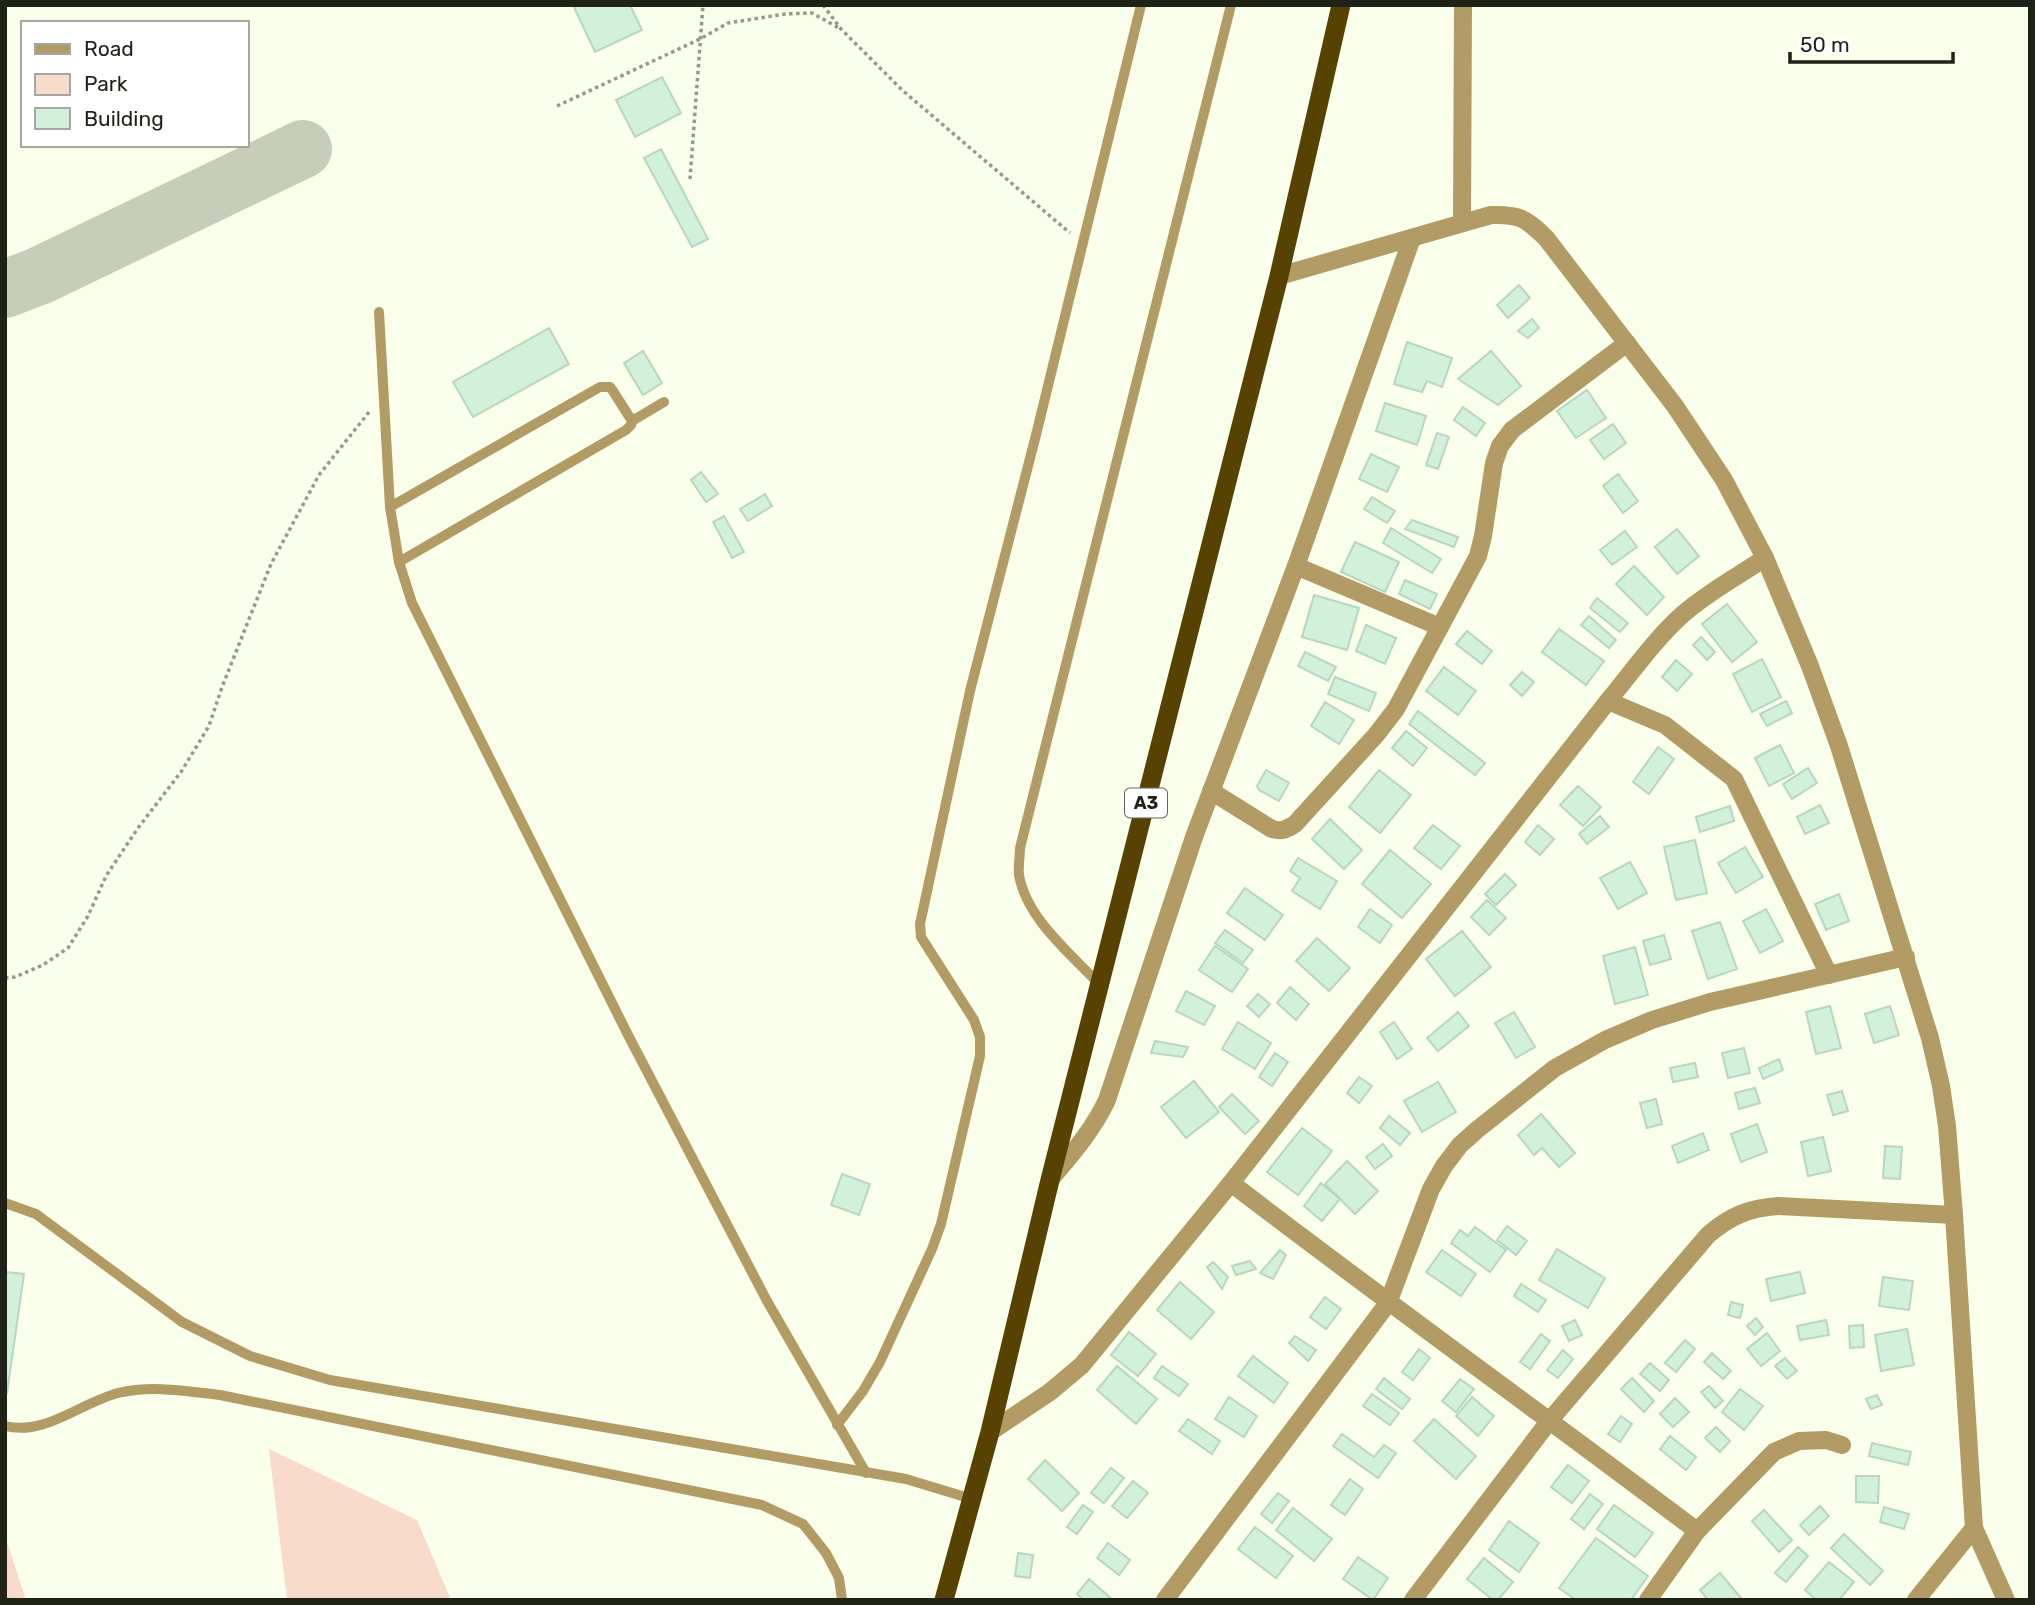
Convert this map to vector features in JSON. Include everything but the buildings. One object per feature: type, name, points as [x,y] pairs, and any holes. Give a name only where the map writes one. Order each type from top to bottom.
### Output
[{"type":"highway","name":"A3","points":[[944,1600],[990,1432],[1279,276],[1342,5]]},
{"type":"street","points":[[1462,222],[1463,5]]},
{"type":"street","points":[[1279,276],[1491,215],[1509,214],[1528,221],[1546,238],[1627,343],[1699,439],[1724,480],[1765,558],[1810,666],[1839,746],[1930,1038],[1947,1126],[1974,1528],[2006,1600]]},
{"type":"street","points":[[1051,1180],[1093,1127],[1107,1100],[1170,906],[1296,566],[1412,238]]},
{"type":"street","points":[[1212,791],[1272,829],[1280,831],[1295,824],[1396,709],[1478,556],[1494,463],[1500,446],[1512,430],[1627,343]]},
{"type":"street","points":[[990,1432],[1050,1392],[1082,1365],[1231,1184],[1664,633],[1703,597],[1765,558]]},
{"type":"street","points":[[1296,566],[1440,626]]},
{"type":"street","points":[[1608,701],[1665,725],[1734,779],[1829,975]]},
{"type":"street","points":[[1165,1600],[1388,1303],[1431,1189],[1460,1145],[1478,1129],[1555,1068],[1605,1040],[1652,1020],[1710,1002],[1906,957]]},
{"type":"street","points":[[1231,1184],[1697,1531]]},
{"type":"street","points":[[1413,1600],[1550,1420],[1708,1235],[1722,1223],[1740,1213],[1778,1206],[1954,1215]]},
{"type":"street","points":[[1648,1600],[1697,1531],[1774,1452],[1800,1441],[1826,1440],[1842,1445]]},
{"type":"street","points":[[1916,1600],[1974,1528]]},
{"type":"lane","points":[[837,1425],[863,1391],[880,1362],[932,1249],[941,1224],[980,1056],[979,1037],[974,1020],[921,937],[920,924],[970,691],[1141,5]]},
{"type":"lane","points":[[1100,985],[1038,919],[1026,899],[1019,874],[1020,848],[1231,5]]},
{"type":"lane","points":[[379,312],[390,507],[404,582],[420,621],[628,1035],[767,1301],[866,1473]]},
{"type":"lane","points":[[390,507],[600,387],[610,387],[632,421]]},
{"type":"lane","points":[[399,562],[626,430],[632,421],[664,402]]},
{"type":"lane","points":[[5,1203],[36,1214],[182,1322],[250,1356],[330,1380],[906,1479],[972,1499]]},
{"type":"lane","points":[[5,1426],[14,1428],[44,1425],[83,1405],[117,1393],[156,1388],[220,1395],[614,1473],[762,1505],[803,1524],[826,1553],[839,1578],[842,1600]]},
{"type":"path","points":[[690,178],[703,5]]},
{"type":"path","points":[[823,5],[841,29],[902,90],[1082,244]]},
{"type":"path","points":[[557,106],[700,39],[728,23],[785,14],[812,13],[841,29]]},
{"type":"path","points":[[5,978],[15,977],[43,965],[68,948],[88,916],[106,876],[138,828],[181,772],[209,726],[271,565],[320,475],[383,394]]},
{"type":"green space","points":[[269,1449],[417,1520],[451,1600],[287,1600]]},
{"type":"green space","points":[[5,1536],[26,1600],[5,1600]]},
{"type":"taxiway","points":[[5,289],[39,276],[303,149]]}]
